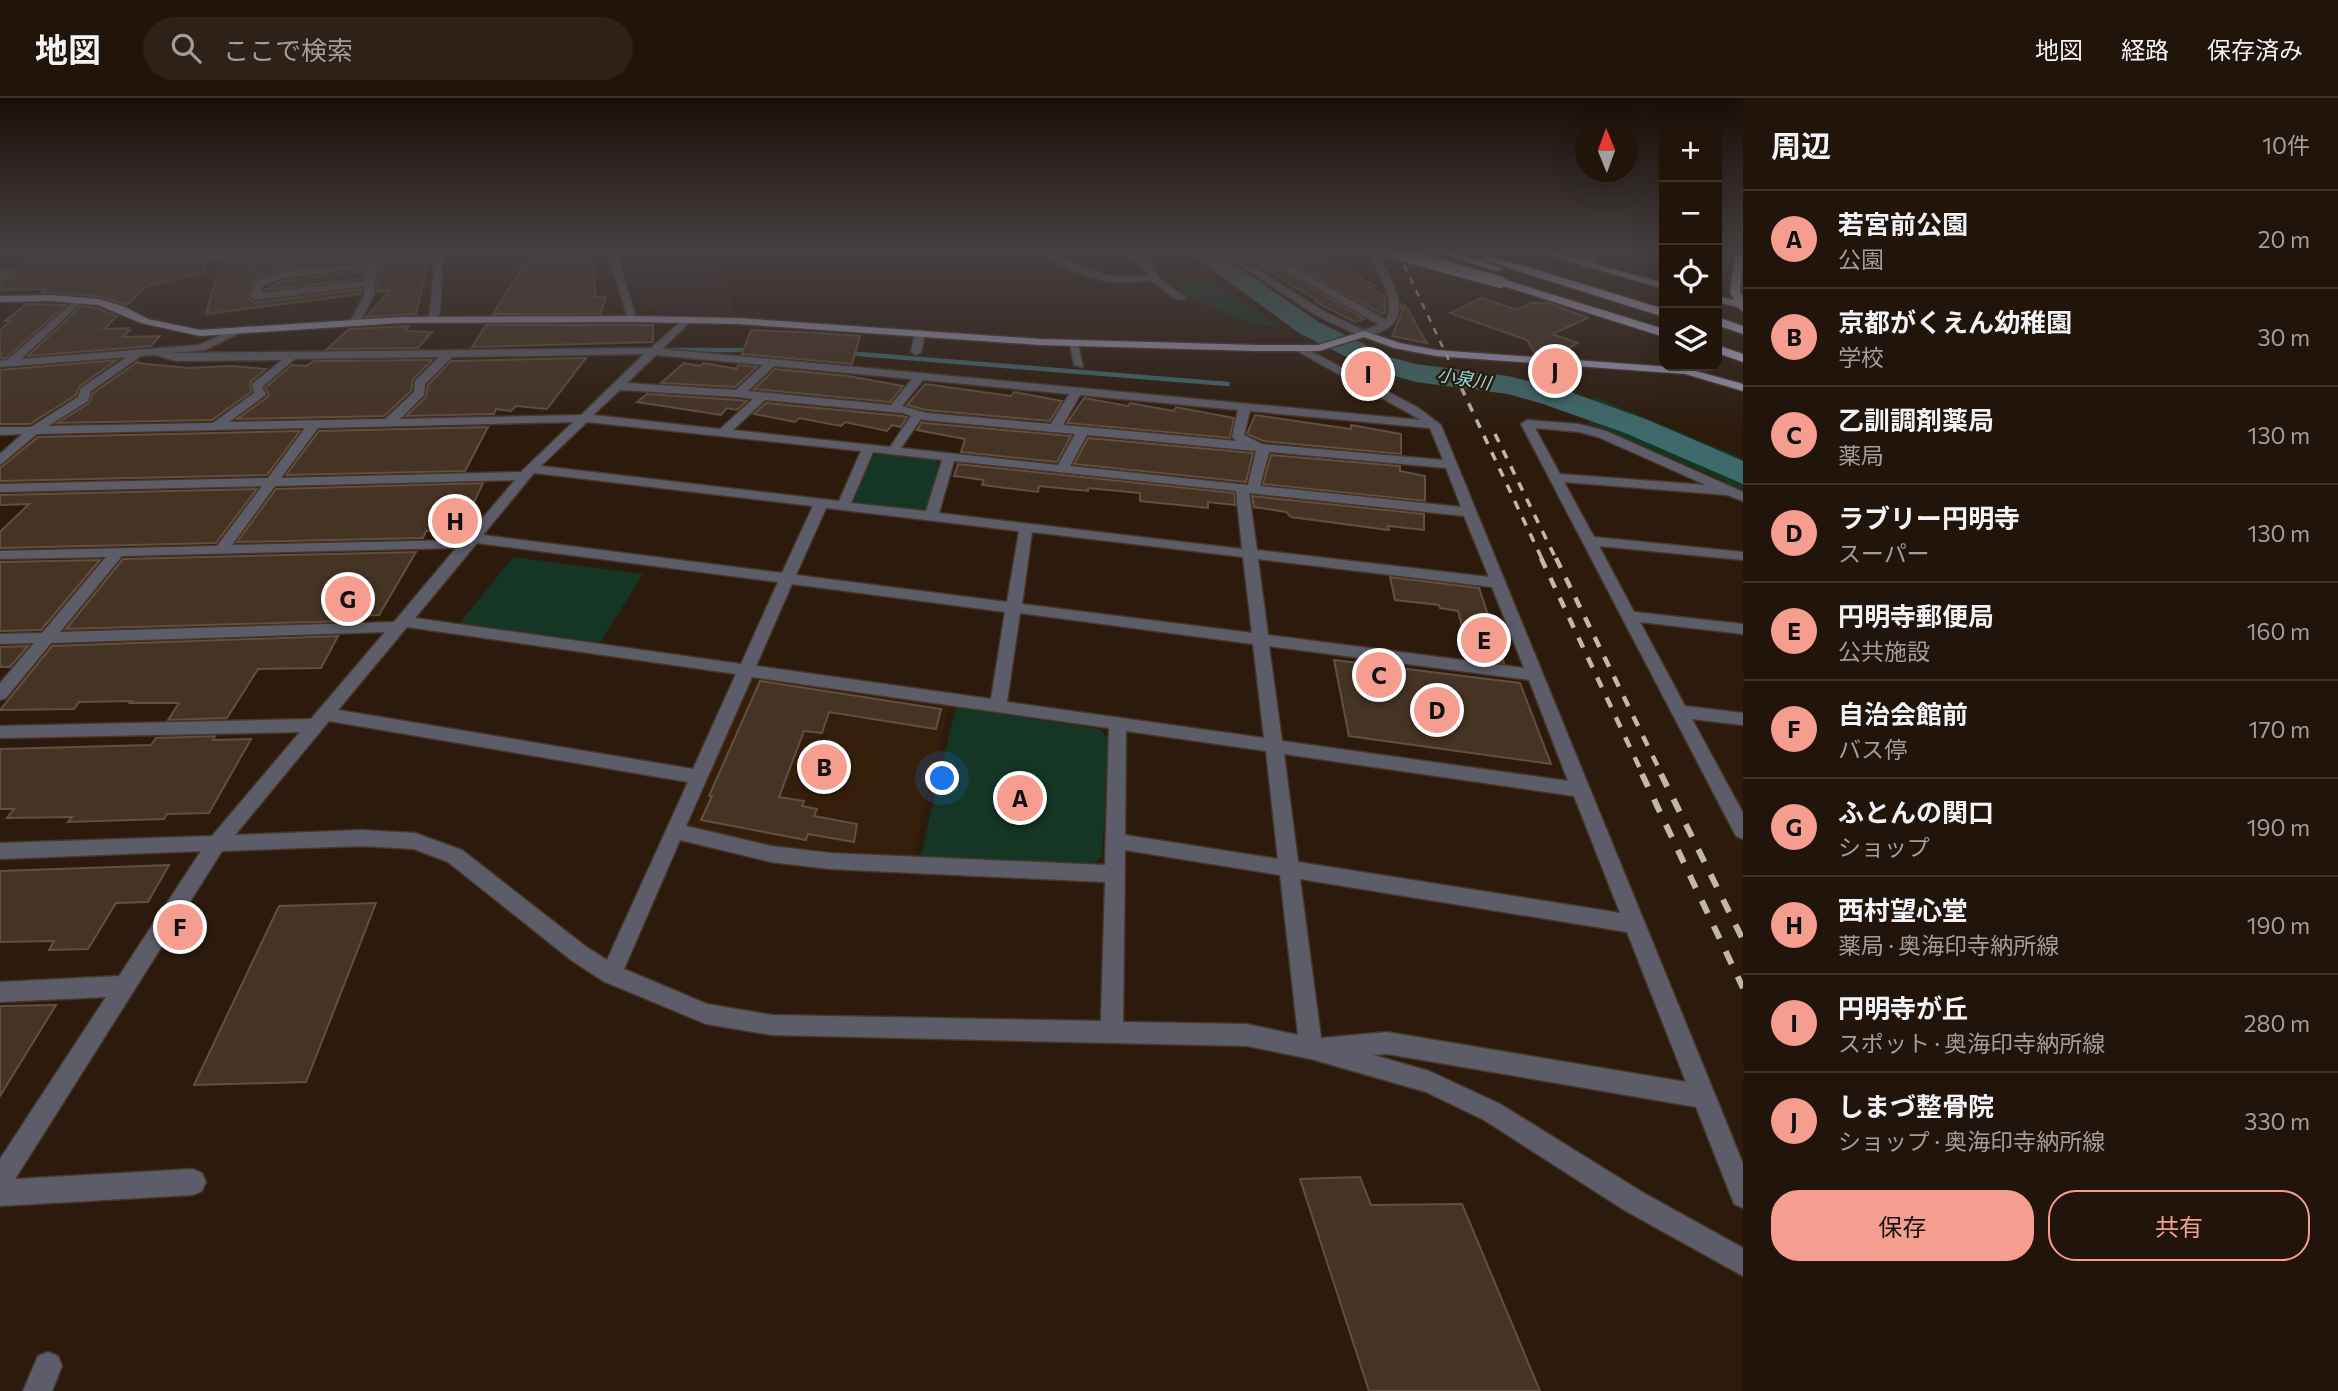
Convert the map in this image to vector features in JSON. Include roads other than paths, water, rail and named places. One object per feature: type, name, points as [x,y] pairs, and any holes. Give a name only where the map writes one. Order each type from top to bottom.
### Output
[{"type":"highway","points":[[1598,312],[1659,331]]},
{"type":"highway","points":[[1634,312],[1659,320]]},
{"type":"highway","points":[[1722,323],[1743,330]]},
{"type":"highway","points":[[1722,332],[1743,338]]},
{"type":"highway","points":[[1722,341],[1743,347]]},
{"type":"highway","points":[[1722,351],[1743,358]]},
{"type":"main road","points":[[128,312],[145,321],[178,330],[232,333],[355,322],[633,319],[1073,343],[1301,349],[1319,348],[1361,336],[1436,354],[1685,371],[1743,388]]},
{"type":"street","points":[[5,363],[65,312]]},
{"type":"street","points":[[355,322],[360,312]]},
{"type":"street","points":[[431,320],[435,312]]},
{"type":"street","points":[[631,312],[633,319]]},
{"type":"street","points":[[1318,312],[1361,336],[1387,324],[1395,312]]},
{"type":"street","points":[[1362,312],[1387,324]]},
{"type":"street","points":[[0,1181],[216,844],[528,472],[686,320]]},
{"type":"street","points":[[5,363],[139,355],[201,348],[232,333]]},
{"type":"street","points":[[916,352],[920,333]]},
{"type":"street","points":[[1073,343],[1079,365]]},
{"type":"street","points":[[1301,349],[1413,409],[1435,425],[1743,1195]]},
{"type":"street","points":[[159,353],[176,358],[653,351],[1435,425]]},
{"type":"street","points":[[389,422],[420,393],[419,383],[449,354]]},
{"type":"street","points":[[0,460],[34,430],[84,399],[85,390],[139,355]]},
{"type":"street","points":[[216,426],[260,394],[256,386],[293,356]]},
{"type":"street","points":[[739,394],[771,363]]},
{"type":"street","points":[[894,409],[919,377]]},
{"type":"street","points":[[618,386],[763,396],[1263,449],[1451,465]]},
{"type":"street","points":[[1055,428],[1076,391]]},
{"type":"street","points":[[723,433],[763,396]]},
{"type":"street","points":[[1245,407],[1238,437],[1263,449]]},
{"type":"street","points":[[893,451],[918,414]]},
{"type":"street","points":[[0,430],[584,418],[1469,512]]},
{"type":"street","points":[[221,550],[314,424]]},
{"type":"street","points":[[1738,494],[1602,434],[1579,428],[1527,424],[1742,827]]},
{"type":"street","points":[[1062,469],[1083,430]]},
{"type":"street","points":[[843,506],[869,448]]},
{"type":"street","points":[[1263,449],[1247,488],[1250,554],[1311,1048]]},
{"type":"street","points":[[931,516],[949,457]]},
{"type":"street","points":[[0,488],[271,482],[528,472],[821,503],[1498,583]]},
{"type":"street","points":[[1555,477],[1738,494]]},
{"type":"street","points":[[611,974],[821,503]]},
{"type":"street","points":[[998,707],[1026,527]]},
{"type":"street","points":[[0,555],[470,541],[787,578],[1535,675]]},
{"type":"street","points":[[1589,541],[1743,556]]},
{"type":"street","points":[[0,694],[118,552]]},
{"type":"street","points":[[1628,616],[1743,629]]},
{"type":"street","points":[[0,639],[400,624],[746,670],[1581,790]]},
{"type":"street","points":[[1679,711],[1743,719]]},
{"type":"street","points":[[0,732],[321,719],[699,777]]},
{"type":"street","points":[[1112,1031],[1118,724]]},
{"type":"street","points":[[675,831],[771,854],[830,861],[1115,874]]},
{"type":"street","points":[[0,851],[361,838],[415,841],[455,856],[533,920],[611,974],[706,1014],[772,1025],[1247,1035],[1311,1048],[1429,1082],[1492,1112],[1633,1201],[1743,1263]]},
{"type":"street","points":[[1116,841],[1634,924]]},
{"type":"street","points":[[0,992],[123,986]]},
{"type":"street","points":[[1311,1048],[1387,1043],[1704,1097]]},
{"type":"street","points":[[0,1193],[193,1182]]},
{"type":"waterway","name":"小泉川","points":[[1287,312],[1332,341],[1380,363],[1416,373],[1508,385],[1554,397],[1636,427],[1743,474]]},
{"type":"waterway","points":[[665,350],[753,350]]},
{"type":"waterway","points":[[847,353],[1228,384]]},
{"type":"railway","points":[[1426,312],[1462,388]]},
{"type":"railway","points":[[1461,387],[1542,559]]},
{"type":"railway","points":[[1495,434],[1556,559]]},
{"type":"railway","points":[[1541,558],[1643,775]]},
{"type":"railway","points":[[1556,558],[1662,775]]},
{"type":"railway","points":[[1642,774],[1743,988]]},
{"type":"railway","points":[[1661,774],[1743,940]]},
{"type":"place","name":"しまづ整骨院","points":[[1555,371]]},
{"type":"place","name":"円明寺が丘","points":[[1368,374]]},
{"type":"place","name":"西村望心堂","points":[[455,521]]},
{"type":"place","name":"ふとんの関口","points":[[348,599]]},
{"type":"place","name":"円明寺郵便局","points":[[1484,640]]},
{"type":"place","name":"乙訓調剤薬局","points":[[1379,675]]},
{"type":"place","name":"ラブリー円明寺","points":[[1437,710]]},
{"type":"place","name":"京都がくえん幼稚園","points":[[824,767]]},
{"type":"place","name":"若宮前公園","points":[[1020,798]]},
{"type":"place","name":"自治会館前","points":[[180,927]]}]
